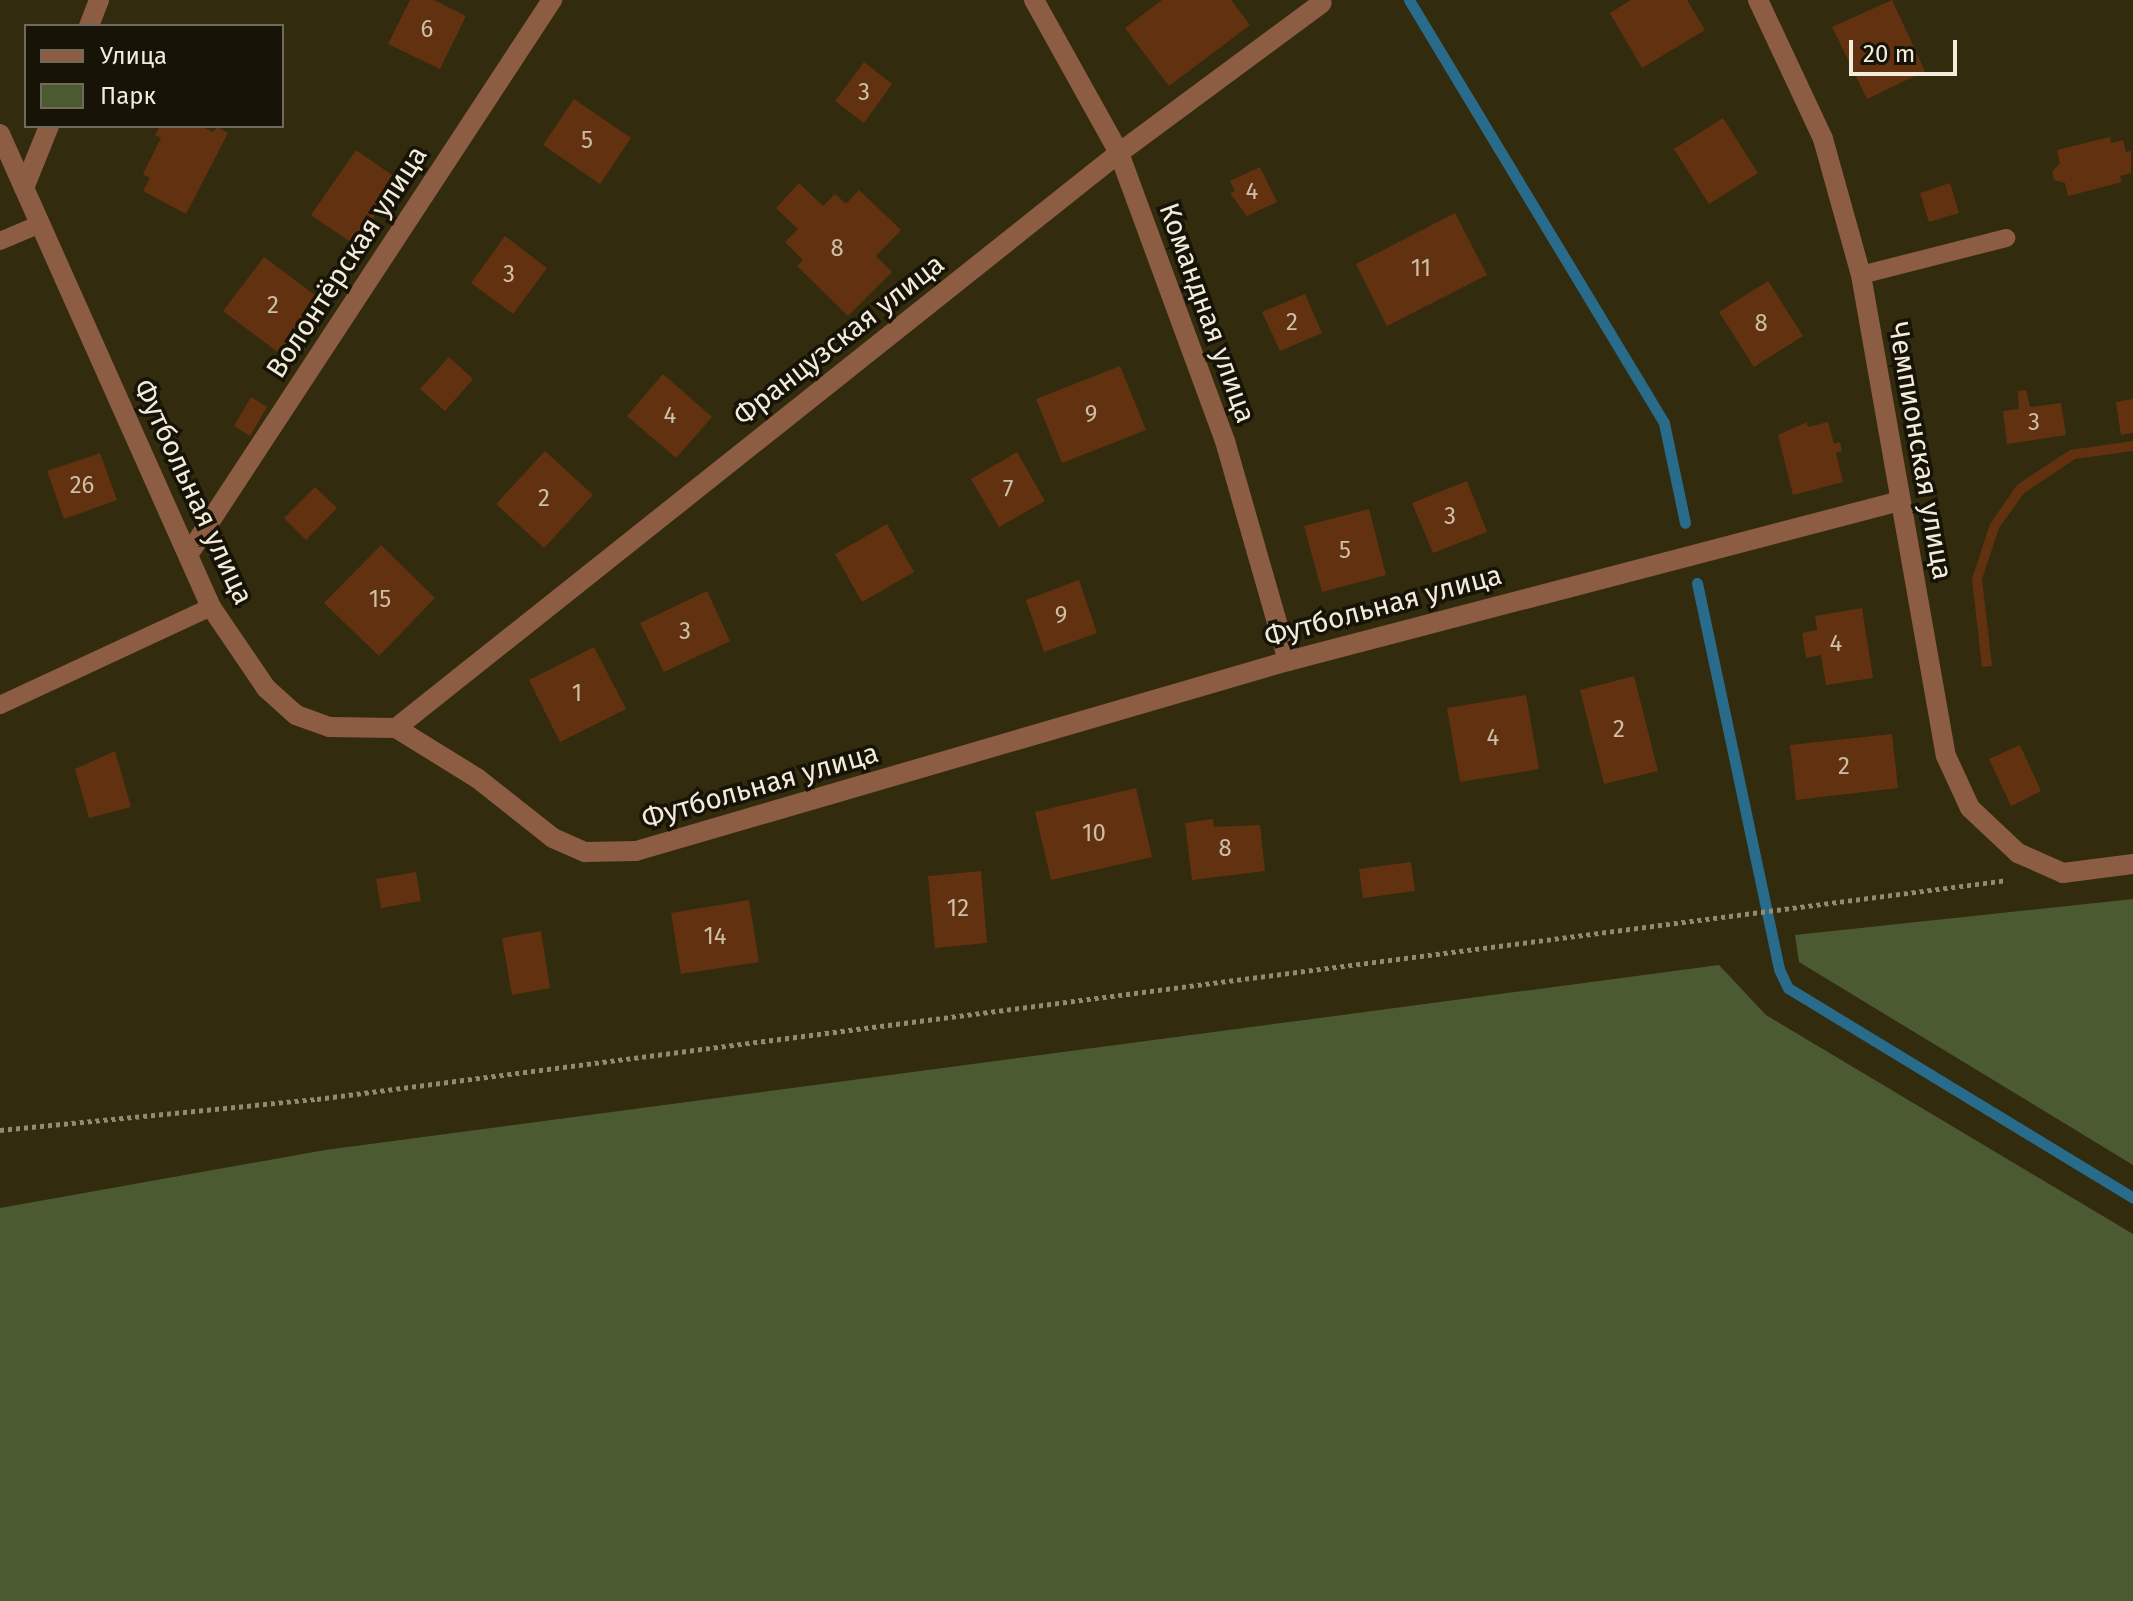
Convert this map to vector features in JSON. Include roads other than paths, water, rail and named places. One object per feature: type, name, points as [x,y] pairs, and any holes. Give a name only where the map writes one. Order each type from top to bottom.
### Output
[{"type":"street","points":[[90,24],[99,0]]},
{"type":"street","name":"Волонтёрская улица","points":[[188,555],[552,0]]},
{"type":"street","name":"Командная улица","points":[[1034,0],[1119,153],[1225,441],[1288,661]]},
{"type":"street","name":"Чемпионская улица","points":[[1758,0],[1823,139],[1861,275],[1946,756],[1970,808],[2018,853],[2063,873],[2133,864]]},
{"type":"street","name":"Французская улица","points":[[396,728],[1119,153],[1322,3]]},
{"type":"street","points":[[24,188],[48,128]]},
{"type":"street","name":"Футбольная улица","points":[[0,134],[211,607],[266,688],[296,715],[329,727],[396,728],[477,778],[553,838],[585,852],[636,851],[1288,661],[1900,501]]},
{"type":"lane","points":[[0,241],[40,224]]},
{"type":"lane","points":[[1861,275],[2006,238]]},
{"type":"lane","points":[[0,705],[211,607]]},
{"type":"waterway","points":[[1409,0],[1664,423],[1685,523]]},
{"type":"waterway","points":[[1697,583],[1779,969],[1788,988],[2133,1198]]}]
